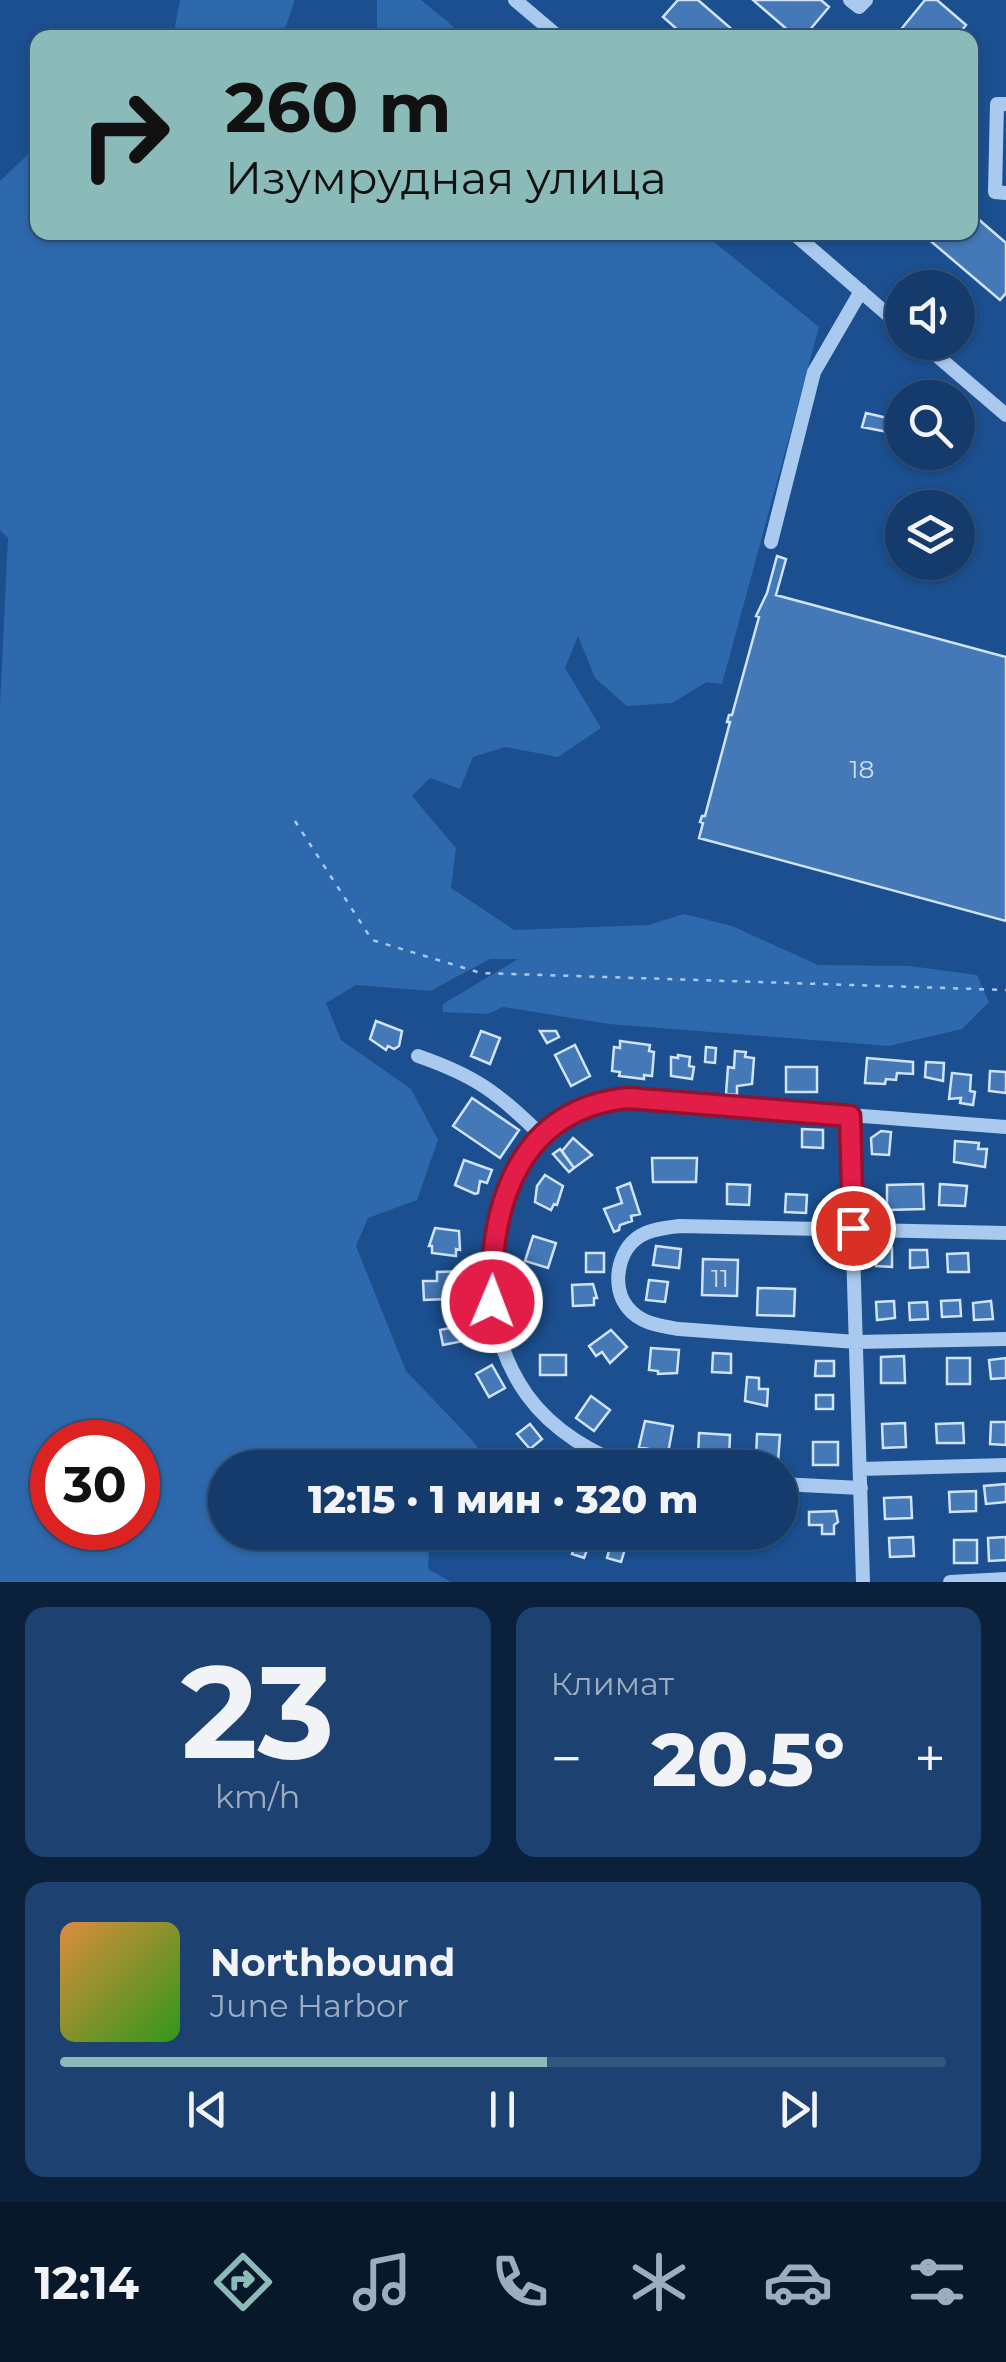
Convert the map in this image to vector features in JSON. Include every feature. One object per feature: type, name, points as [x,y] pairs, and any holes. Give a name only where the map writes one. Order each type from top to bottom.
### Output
[{"type":"street","points":[[515,0],[551,30]]},
{"type":"street","points":[[850,0],[858,7],[866,0]]},
{"type":"street","points":[[1006,104],[997,104],[995,192],[1006,192]]},
{"type":"street","points":[[801,240],[885,312]]},
{"type":"street","points":[[771,542],[814,372],[861,291]]},
{"type":"street","points":[[942,360],[1006,415]]},
{"type":"street","points":[[418,1056],[482,1083],[541,1135]]},
{"type":"street","points":[[587,1450],[529,1398],[498,1337],[491,1269],[502,1200],[523,1158],[560,1119],[604,1100],[628,1098],[1006,1126]]},
{"type":"street","points":[[850,1116],[863,1582]]},
{"type":"street","points":[[1006,1233],[679,1226],[639,1236],[626,1248],[618,1278],[620,1295],[628,1309],[656,1326],[856,1342],[1006,1339]]},
{"type":"street","points":[[860,1469],[1006,1465]]},
{"type":"street","points":[[798,1485],[860,1488]]},
{"type":"street","points":[[950,1582],[1006,1579]]},
{"type":"path","points":[[295,821],[372,940],[482,973],[1006,990]]},
{"type":"shaded area","points":[[180,0],[295,0],[284,30],[174,30]]},
{"type":"shaded area","points":[[377,0],[421,0],[457,30],[377,30]]},
{"type":"shaded area","points":[[30,153],[30,240],[712,240],[819,327],[722,684],[707,682],[672,703],[627,706],[595,678],[578,636],[565,668],[601,728],[558,757],[505,747],[473,757],[460,789],[430,778],[412,796],[456,848],[451,888],[514,930],[648,925],[684,914],[732,926],[818,965],[910,966],[977,975],[989,1002],[962,1029],[889,1046],[609,1024],[503,1007],[487,1014],[443,1012],[443,1004],[518,959],[490,959],[430,991],[356,985],[326,1003],[341,1040],[411,1089],[438,1140],[417,1200],[368,1218],[356,1246],[406,1371],[479,1450],[208,1450],[208,1550],[429,1550],[428,1569],[451,1582],[0,1582],[0,706],[8,538],[0,530],[0,181]]},
{"type":"building","points":[[678,0],[698,0],[733,30],[678,30],[663,17]]},
{"type":"building","points":[[753,0],[821,0],[829,7],[810,30],[788,30]]},
{"type":"building","points":[[925,0],[937,0],[966,25],[962,30],[901,30]]},
{"type":"building","points":[[978,219],[1006,243],[1006,293],[1000,300],[975,279],[975,270],[965,270],[929,240],[978,240]]},
{"type":"building","points":[[866,413],[885,417],[885,431],[862,427]]},
{"type":"building","points":[[777,556],[786,559],[776,595],[1006,657],[1006,921],[699,838],[727,722],[759,617],[756,616]]},
{"type":"building","points":[[376,1021],[402,1031],[399,1046],[388,1046],[386,1050],[370,1039]]},
{"type":"building","points":[[481,1031],[500,1038],[490,1064],[471,1056]]},
{"type":"building","points":[[540,1031],[556,1031],[559,1037],[547,1043]]},
{"type":"building","points":[[620,1041],[650,1045],[649,1051],[654,1052],[652,1076],[619,1076],[620,1072],[612,1071],[614,1047],[620,1048]]},
{"type":"building","points":[[575,1045],[590,1076],[571,1086],[555,1055]]},
{"type":"building","points":[[706,1047],[716,1048],[715,1063],[705,1062]]},
{"type":"building","points":[[735,1051],[754,1058],[752,1084],[737,1086],[737,1095],[726,1094],[728,1067],[734,1068]]},
{"type":"building","points":[[671,1057],[690,1057],[689,1066],[694,1067],[692,1079],[671,1076]]},
{"type":"building","points":[[867,1058],[913,1062],[913,1074],[897,1073],[896,1080],[886,1079],[885,1084],[865,1083]]},
{"type":"building","points":[[926,1062],[944,1063],[943,1081],[925,1077]]},
{"type":"building","points":[[786,1067],[817,1067],[817,1092],[786,1092]]},
{"type":"building","points":[[990,1071],[1006,1072],[1006,1093],[989,1091]]},
{"type":"building","points":[[952,1073],[971,1075],[973,1105],[960,1103],[961,1098],[949,1099]]},
{"type":"building","points":[[472,1098],[519,1130],[500,1158],[453,1126]]},
{"type":"building","points":[[802,1129],[823,1130],[823,1148],[802,1147]]},
{"type":"building","points":[[881,1131],[891,1132],[889,1155],[872,1154],[871,1138]]},
{"type":"building","points":[[573,1138],[592,1155],[574,1168],[562,1151]]},
{"type":"building","points":[[955,1141],[979,1143],[978,1149],[987,1149],[985,1167],[954,1162]]},
{"type":"building","points":[[560,1149],[574,1168],[569,1172],[553,1154]]},
{"type":"building","points":[[652,1158],[697,1158],[696,1182],[653,1182]]},
{"type":"building","points":[[464,1160],[492,1170],[487,1183],[480,1181],[478,1193],[455,1185]]},
{"type":"building","points":[[545,1175],[563,1186],[557,1205],[551,1210],[535,1202],[537,1186]]},
{"type":"building","points":[[630,1183],[640,1214],[631,1216],[632,1221],[614,1232],[604,1209],[622,1203],[617,1188]]},
{"type":"building","points":[[727,1184],[750,1185],[749,1205],[727,1204]]},
{"type":"building","points":[[923,1184],[924,1209],[887,1210],[887,1185]]},
{"type":"building","points":[[940,1184],[967,1186],[965,1206],[939,1205]]},
{"type":"building","points":[[786,1194],[807,1195],[806,1213],[785,1212]]},
{"type":"building","points":[[435,1228],[459,1231],[460,1250],[456,1249],[456,1256],[432,1253],[429,1246]]},
{"type":"building","points":[[533,1236],[556,1243],[548,1268],[525,1261]]},
{"type":"building","points":[[656,1246],[681,1249],[679,1268],[653,1265]]},
{"type":"building","points":[[876,1248],[892,1248],[892,1267],[876,1266]]},
{"type":"building","points":[[910,1250],[927,1250],[928,1267],[910,1268]]},
{"type":"building","points":[[586,1253],[604,1253],[604,1272],[586,1272]]},
{"type":"building","points":[[968,1253],[969,1272],[948,1272],[947,1254]]},
{"type":"building","points":[[703,1259],[738,1260],[737,1296],[702,1295]]},
{"type":"building","points":[[466,1271],[467,1286],[453,1287],[448,1299],[424,1300],[423,1281],[437,1281],[437,1272]]},
{"type":"building","points":[[518,1273],[519,1296],[502,1297],[501,1274]]},
{"type":"building","points":[[649,1280],[668,1282],[665,1302],[646,1300]]},
{"type":"building","points":[[593,1284],[597,1298],[594,1305],[573,1306],[572,1285]]},
{"type":"building","points":[[758,1288],[795,1289],[794,1316],[757,1315]]},
{"type":"building","points":[[960,1300],[961,1316],[942,1317],[941,1301]]},
{"type":"building","points":[[894,1301],[895,1318],[877,1320],[876,1302]]},
{"type":"building","points":[[991,1301],[993,1319],[974,1320],[973,1303]]},
{"type":"building","points":[[927,1302],[928,1319],[910,1320],[909,1303]]},
{"type":"building","points":[[460,1326],[463,1341],[443,1345],[440,1330]]},
{"type":"building","points":[[611,1330],[627,1347],[610,1363],[602,1352],[596,1356],[589,1346]]},
{"type":"building","points":[[651,1348],[679,1350],[677,1373],[658,1374],[649,1370]]},
{"type":"building","points":[[713,1353],[731,1354],[731,1373],[712,1372]]},
{"type":"building","points":[[540,1355],[566,1355],[566,1375],[540,1375]]},
{"type":"building","points":[[904,1356],[905,1383],[881,1383],[881,1357]]},
{"type":"building","points":[[947,1358],[970,1358],[970,1384],[947,1384]]},
{"type":"building","points":[[1006,1358],[1006,1378],[991,1379],[989,1360]]},
{"type":"building","points":[[816,1361],[834,1361],[834,1376],[815,1376]]},
{"type":"building","points":[[492,1365],[505,1388],[489,1397],[476,1374]]},
{"type":"building","points":[[747,1377],[759,1378],[759,1389],[768,1389],[767,1406],[745,1401]]},
{"type":"building","points":[[816,1395],[833,1395],[833,1409],[816,1409]]},
{"type":"building","points":[[591,1396],[610,1410],[594,1431],[576,1418]]},
{"type":"building","points":[[645,1421],[673,1426],[669,1450],[639,1447]]},
{"type":"building","points":[[991,1422],[1006,1422],[1006,1445],[990,1444]]},
{"type":"building","points":[[905,1423],[906,1447],[883,1448],[882,1424]]},
{"type":"building","points":[[963,1423],[964,1443],[937,1443],[936,1424]]},
{"type":"building","points":[[530,1424],[542,1439],[530,1449],[517,1434]]},
{"type":"building","points":[[699,1433],[730,1435],[729,1450],[698,1450]]},
{"type":"building","points":[[757,1434],[780,1435],[779,1450],[756,1450]]},
{"type":"building","points":[[813,1442],[838,1442],[838,1465],[813,1465]]},
{"type":"building","points":[[1006,1484],[1006,1502],[986,1504],[984,1486]]},
{"type":"building","points":[[976,1491],[976,1511],[950,1512],[949,1492]]},
{"type":"building","points":[[911,1497],[912,1518],[885,1519],[884,1498]]},
{"type":"building","points":[[836,1511],[834,1534],[822,1534],[822,1525],[809,1525],[809,1512]]},
{"type":"building","points":[[913,1537],[914,1556],[890,1557],[889,1538]]},
{"type":"building","points":[[1006,1537],[1006,1560],[989,1561],[988,1538]]},
{"type":"building","points":[[954,1540],[977,1540],[977,1563],[954,1563]]},
{"type":"building","points":[[574,1550],[587,1550],[584,1558],[572,1554]]},
{"type":"building","points":[[609,1550],[625,1550],[621,1562],[607,1558]]},
{"type":"route","points":[[492,1302],[496,1227],[502,1200],[523,1158],[560,1119],[604,1100],[628,1098],[850,1116],[853,1228]]}]
